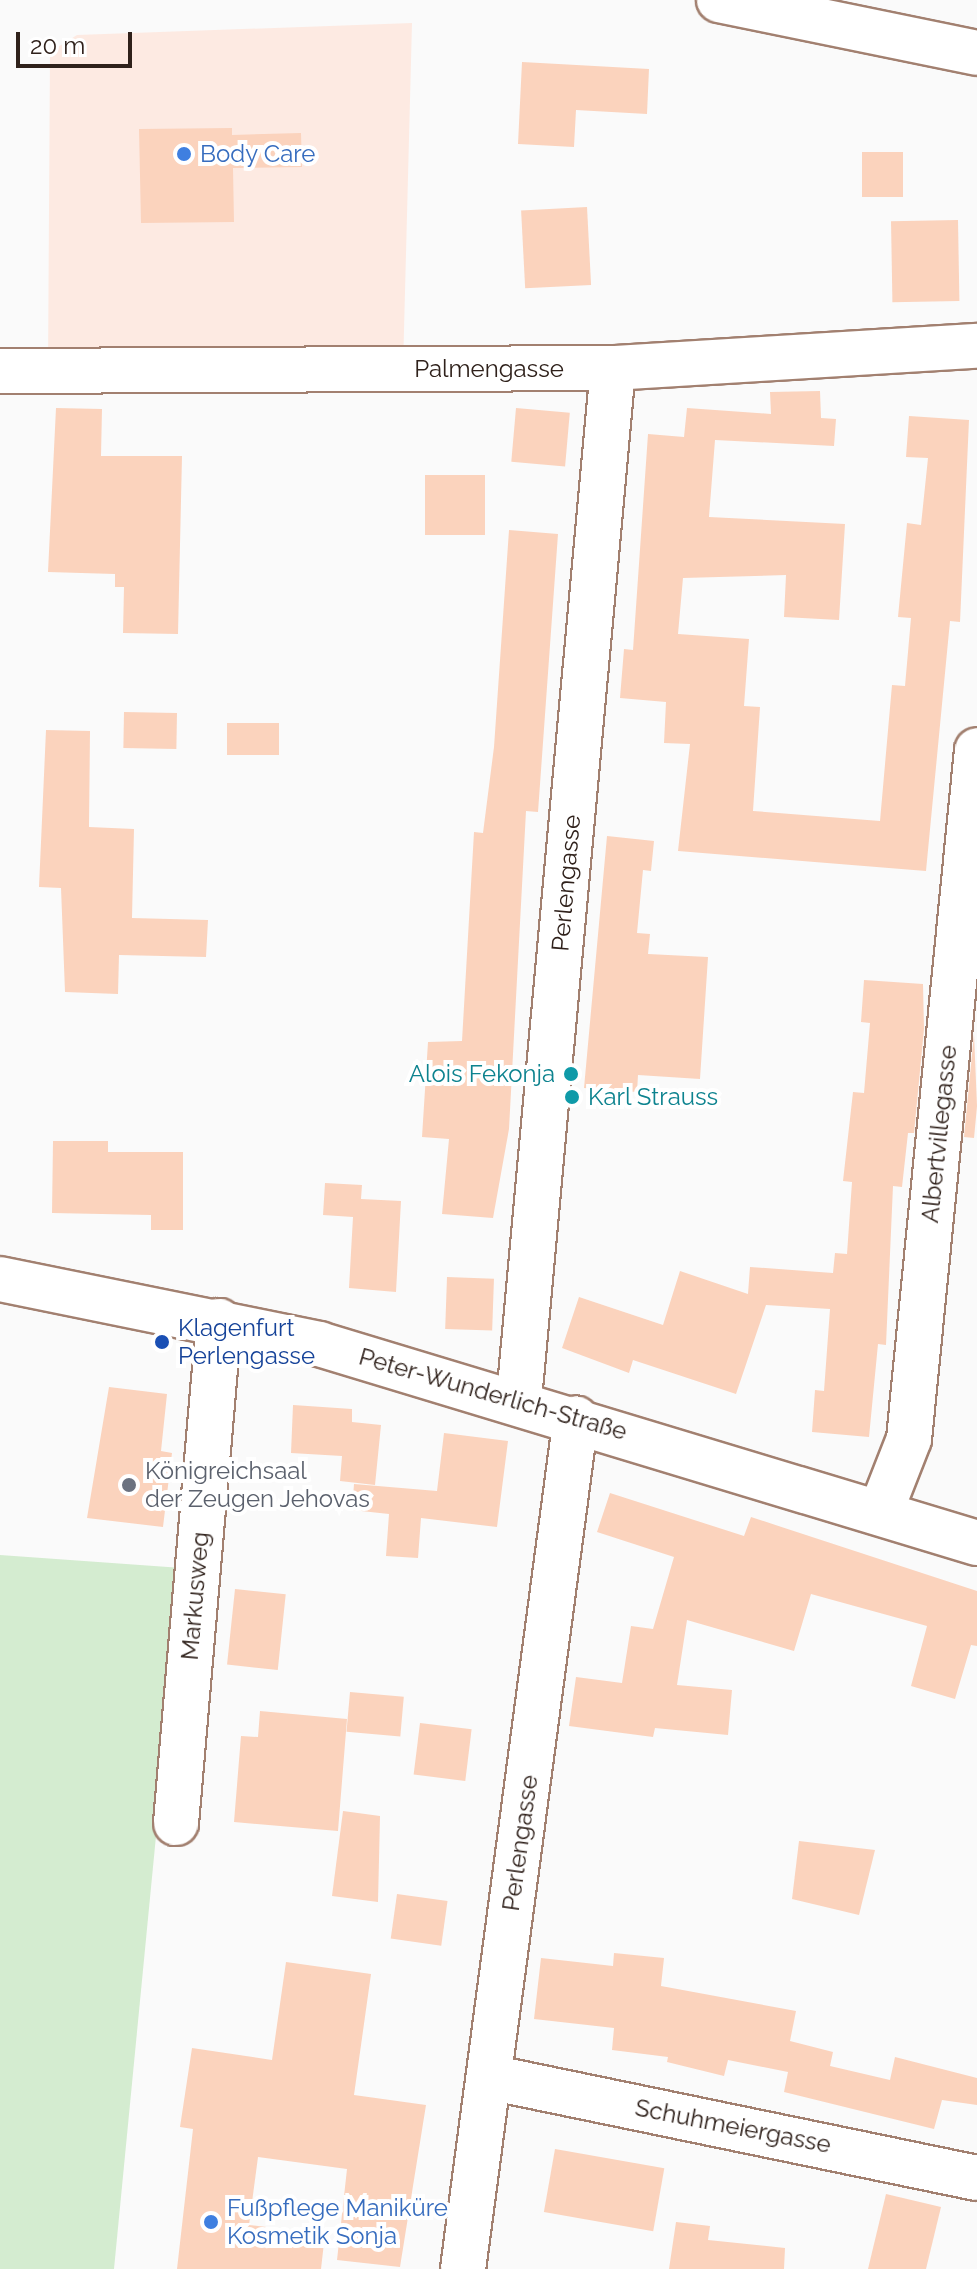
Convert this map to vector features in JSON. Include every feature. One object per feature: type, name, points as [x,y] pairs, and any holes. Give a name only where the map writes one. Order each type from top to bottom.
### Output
[{"type":"street","points":[[719,0],[977,53]]},
{"type":"street","name":"Palmengasse","points":[[0,371],[613,368],[977,346]]},
{"type":"street","name":"Perlengasse","points":[[519,1399],[613,368]]},
{"type":"street","name":"Albertvillegasse","points":[[880,1513],[909,1439],[977,750]]},
{"type":"street","name":"Peter-Wunderlich-Straße","points":[[0,1279],[219,1321],[519,1399],[977,1543]]},
{"type":"street","name":"Markusweg","points":[[176,1823],[219,1321]]},
{"type":"street","name":"Perlengasse","points":[[463,2269],[576,1418]]},
{"type":"street","name":"Schuhmeiergasse","points":[[489,2077],[977,2178]]},
{"type":"shaded area","points":[[412,23],[403,369],[48,370],[50,52],[77,35]]},
{"type":"green space","points":[[0,1555],[182,1568],[114,2269],[0,2269]]},
{"type":"building","points":[[522,62],[649,69],[647,114],[576,110],[574,147],[518,144]]},
{"type":"building","points":[[232,128],[232,135],[301,133],[302,167],[233,168],[234,222],[141,223],[139,129]]},
{"type":"building","points":[[862,152],[903,152],[903,197],[862,197]]},
{"type":"building","points":[[587,207],[591,285],[525,288],[521,210]]},
{"type":"building","points":[[958,220],[959,301],[892,302],[891,221]]},
{"type":"building","points":[[820,391],[821,418],[836,419],[834,446],[715,440],[709,517],[845,524],[839,620],[784,617],[786,575],[683,578],[678,634],[749,639],[744,706],[760,707],[753,811],[880,821],[892,685],[905,686],[911,618],[898,617],[907,523],[921,525],[928,458],[906,457],[909,416],[969,420],[960,622],[950,621],[926,871],[678,851],[690,744],[664,743],[666,702],[620,698],[624,649],[633,650],[648,434],[684,437],[687,408],[771,414],[770,392]]},
{"type":"building","points":[[56,408],[102,409],[101,456],[182,456],[178,634],[123,633],[124,587],[115,587],[115,574],[48,572]]},
{"type":"building","points":[[516,408],[570,413],[565,467],[511,462]]},
{"type":"building","points":[[425,475],[485,475],[485,535],[425,535]]},
{"type":"building","points":[[509,530],[558,534],[538,812],[526,811],[509,1129],[493,1218],[442,1214],[449,1139],[422,1137],[428,1042],[462,1041],[474,832],[483,833],[494,747]]},
{"type":"building","points":[[124,712],[177,713],[176,749],[123,748]]},
{"type":"building","points":[[227,723],[279,723],[279,755],[227,755]]},
{"type":"building","points":[[46,730],[90,731],[89,827],[134,829],[132,918],[208,920],[206,957],[119,955],[118,994],[65,992],[61,888],[39,887]]},
{"type":"building","points":[[607,836],[654,841],[651,871],[643,870],[637,933],[650,934],[648,954],[708,957],[700,1079],[638,1075],[637,1092],[584,1088]]},
{"type":"building","points":[[864,980],[923,984],[924,1029],[914,1133],[908,1133],[902,1187],[893,1186],[886,1345],[878,1344],[869,1437],[812,1432],[815,1390],[824,1391],[830,1309],[766,1305],[736,1394],[633,1360],[629,1373],[562,1348],[579,1297],[663,1325],[680,1271],[748,1294],[750,1267],[833,1273],[835,1253],[847,1254],[852,1182],[843,1181],[853,1092],[864,1093],[870,1023],[861,1022]]},
{"type":"building","points":[[974,1034],[977,1106],[974,1138],[964,1137]]},
{"type":"building","points":[[53,1141],[108,1141],[108,1152],[183,1152],[183,1230],[151,1230],[151,1215],[52,1213]]},
{"type":"building","points":[[325,1183],[362,1185],[361,1199],[401,1201],[396,1292],[349,1288],[353,1217],[323,1215]]},
{"type":"building","points":[[447,1277],[494,1279],[492,1331],[445,1329]]},
{"type":"building","name":"Königreichsaal der Zeugen Jehovas","points":[[109,1387],[167,1394],[161,1451],[172,1453],[163,1527],[87,1518]]},
{"type":"building","points":[[293,1405],[352,1409],[352,1422],[381,1425],[375,1485],[340,1481],[342,1456],[291,1453]]},
{"type":"building","points":[[444,1433],[508,1441],[497,1527],[421,1518],[418,1558],[386,1556],[389,1514],[352,1510],[354,1484],[437,1491]]},
{"type":"building","points":[[610,1493],[744,1536],[751,1517],[977,1591],[977,1646],[971,1645],[955,1699],[911,1686],[927,1626],[811,1594],[794,1651],[687,1620],[677,1685],[732,1690],[728,1735],[655,1728],[653,1737],[569,1726],[576,1677],[622,1683],[631,1626],[653,1629],[674,1557],[597,1532]]},
{"type":"building","points":[[235,1589],[286,1594],[278,1670],[227,1665]]},
{"type":"building","points":[[350,1692],[404,1697],[400,1737],[347,1732]]},
{"type":"building","points":[[260,1711],[347,1719],[338,1831],[234,1822],[241,1736],[258,1737]]},
{"type":"building","points":[[420,1723],[472,1729],[465,1781],[414,1775]]},
{"type":"building","points":[[343,1811],[380,1816],[378,1902],[332,1896]]},
{"type":"building","points":[[799,1841],[875,1850],[859,1915],[792,1899]]},
{"type":"building","points":[[397,1894],[448,1901],[441,1946],[391,1939]]},
{"type":"building","points":[[614,1953],[664,1958],[661,1986],[796,2011],[790,2041],[833,2052],[830,2066],[890,2080],[895,2057],[977,2078],[977,2105],[942,2100],[934,2129],[784,2092],[788,2072],[728,2060],[724,2076],[667,2062],[668,2057],[612,2050],[614,2028],[534,2019],[541,1958],[613,1966]]},
{"type":"building","points":[[286,1962],[371,1974],[354,2095],[426,2105],[400,2267],[337,2260],[347,2169],[258,2157],[249,2225],[325,2234],[321,2269],[177,2269],[193,2129],[180,2127],[192,2048],[272,2060]]},
{"type":"building","points":[[555,2149],[664,2168],[653,2231],[544,2212]]},
{"type":"building","points":[[886,2194],[941,2207],[926,2269],[868,2269]]},
{"type":"building","points":[[676,2222],[710,2226],[708,2240],[785,2248],[784,2269],[669,2269]]},
{"type":"place","name":"Body Care","points":[[184,154]]},
{"type":"place","name":"Alois Fekonja","points":[[571,1074]]},
{"type":"place","name":"Karl Strauss","points":[[572,1097]]},
{"type":"place","name":"Klagenfurt Perlengasse","points":[[162,1342]]},
{"type":"place","name":"Königreichsaal der Zeugen Jehovas","points":[[129,1485]]},
{"type":"place","name":"Fußpflege Maniküre Kosmetik Sonja","points":[[211,2222]]}]
